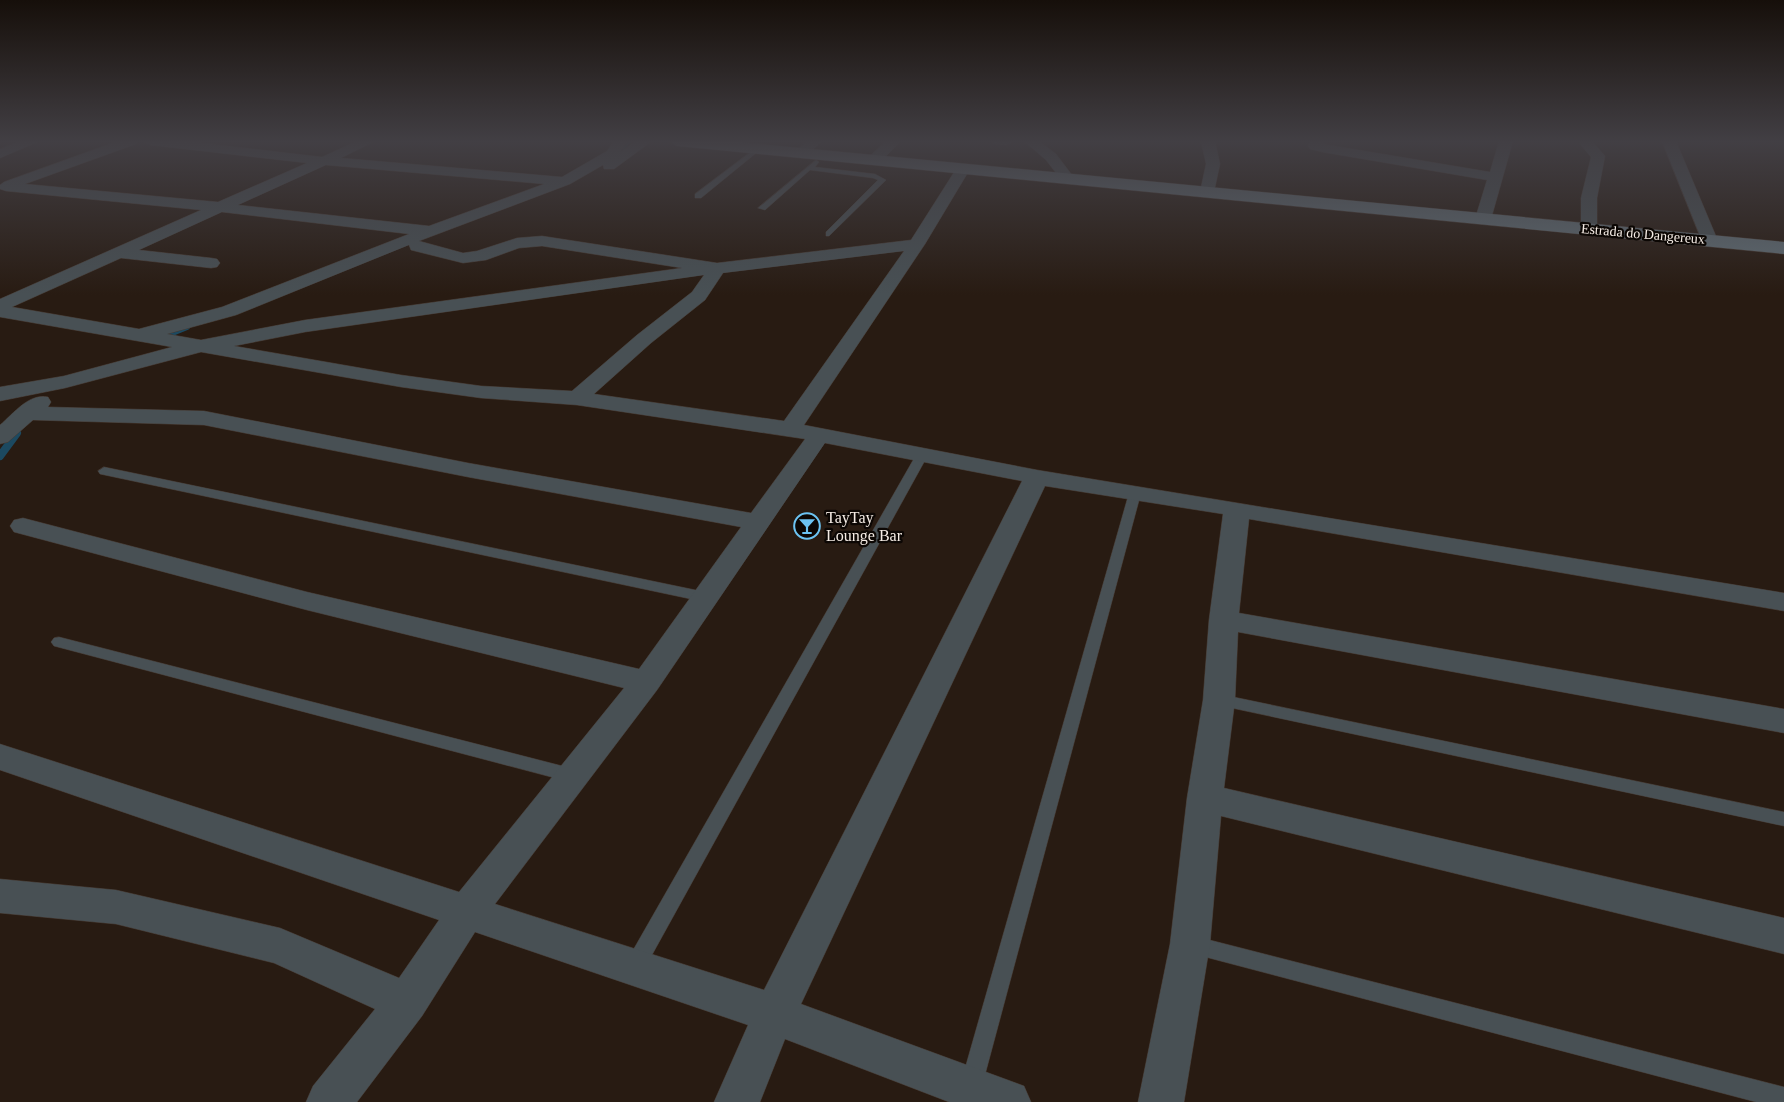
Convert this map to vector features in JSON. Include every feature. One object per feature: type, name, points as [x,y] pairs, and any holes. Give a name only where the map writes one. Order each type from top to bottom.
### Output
[{"type":"main road","name":"Estrada do Dangereux","points":[[1211,192],[1784,248]]},
{"type":"street","points":[[81,192],[432,232]]},
{"type":"street","points":[[0,306],[251,192]]},
{"type":"street","points":[[138,336],[229,311],[535,192]]},
{"type":"street","points":[[190,346],[218,327],[555,192]]},
{"type":"street","points":[[329,1102],[407,1002],[467,911],[646,682],[759,522],[804,432],[949,192]]},
{"type":"street","points":[[1483,219],[1491,192]]},
{"type":"street","points":[[1589,192],[1589,229]]},
{"type":"street","points":[[1690,192],[1710,241]]},
{"type":"street","points":[[417,246],[463,258],[480,256],[517,243],[542,241],[717,268]]},
{"type":"street","points":[[0,394],[64,382],[190,346],[326,323],[717,268],[917,244]]},
{"type":"street","points":[[119,252],[211,263]]},
{"type":"street","points":[[577,398],[644,339],[699,296],[717,268]]},
{"type":"street","points":[[0,311],[190,346],[401,381],[481,392],[577,398],[804,432],[1036,477],[1784,602]]},
{"type":"street","points":[[0,437],[64,382]]},
{"type":"street","points":[[27,413],[204,418],[468,470],[759,522]]},
{"type":"street","points":[[736,1102],[774,1014],[1036,477]]},
{"type":"street","points":[[1161,1102],[1190,944],[1205,798],[1219,700],[1224,620],[1237,509]]},
{"type":"street","points":[[24,526],[307,601],[646,682]]},
{"type":"street","points":[[1224,620],[1784,721]]},
{"type":"street","points":[[0,757],[774,1014],[1008,1102]]},
{"type":"street","points":[[1205,798],[1784,936]]},
{"type":"street","points":[[0,896],[116,907],[280,945],[407,1002]]},
{"type":"lane","points":[[698,196],[703,192]]},
{"type":"lane","points":[[762,208],[776,192]]},
{"type":"lane","points":[[829,234],[870,192]]},
{"type":"lane","points":[[634,967],[922,455]]},
{"type":"lane","points":[[104,471],[705,597]]},
{"type":"lane","points":[[971,1088],[1135,493]]},
{"type":"lane","points":[[59,642],[574,776]]},
{"type":"lane","points":[[1219,700],[1784,819]]},
{"type":"lane","points":[[1190,944],[1784,1098]]},
{"type":"waterway","points":[[165,336],[187,327]]},
{"type":"waterway","points":[[0,456],[17,433]]},
{"type":"place","name":"TayTay Lounge Bar","points":[[807,526]]}]
